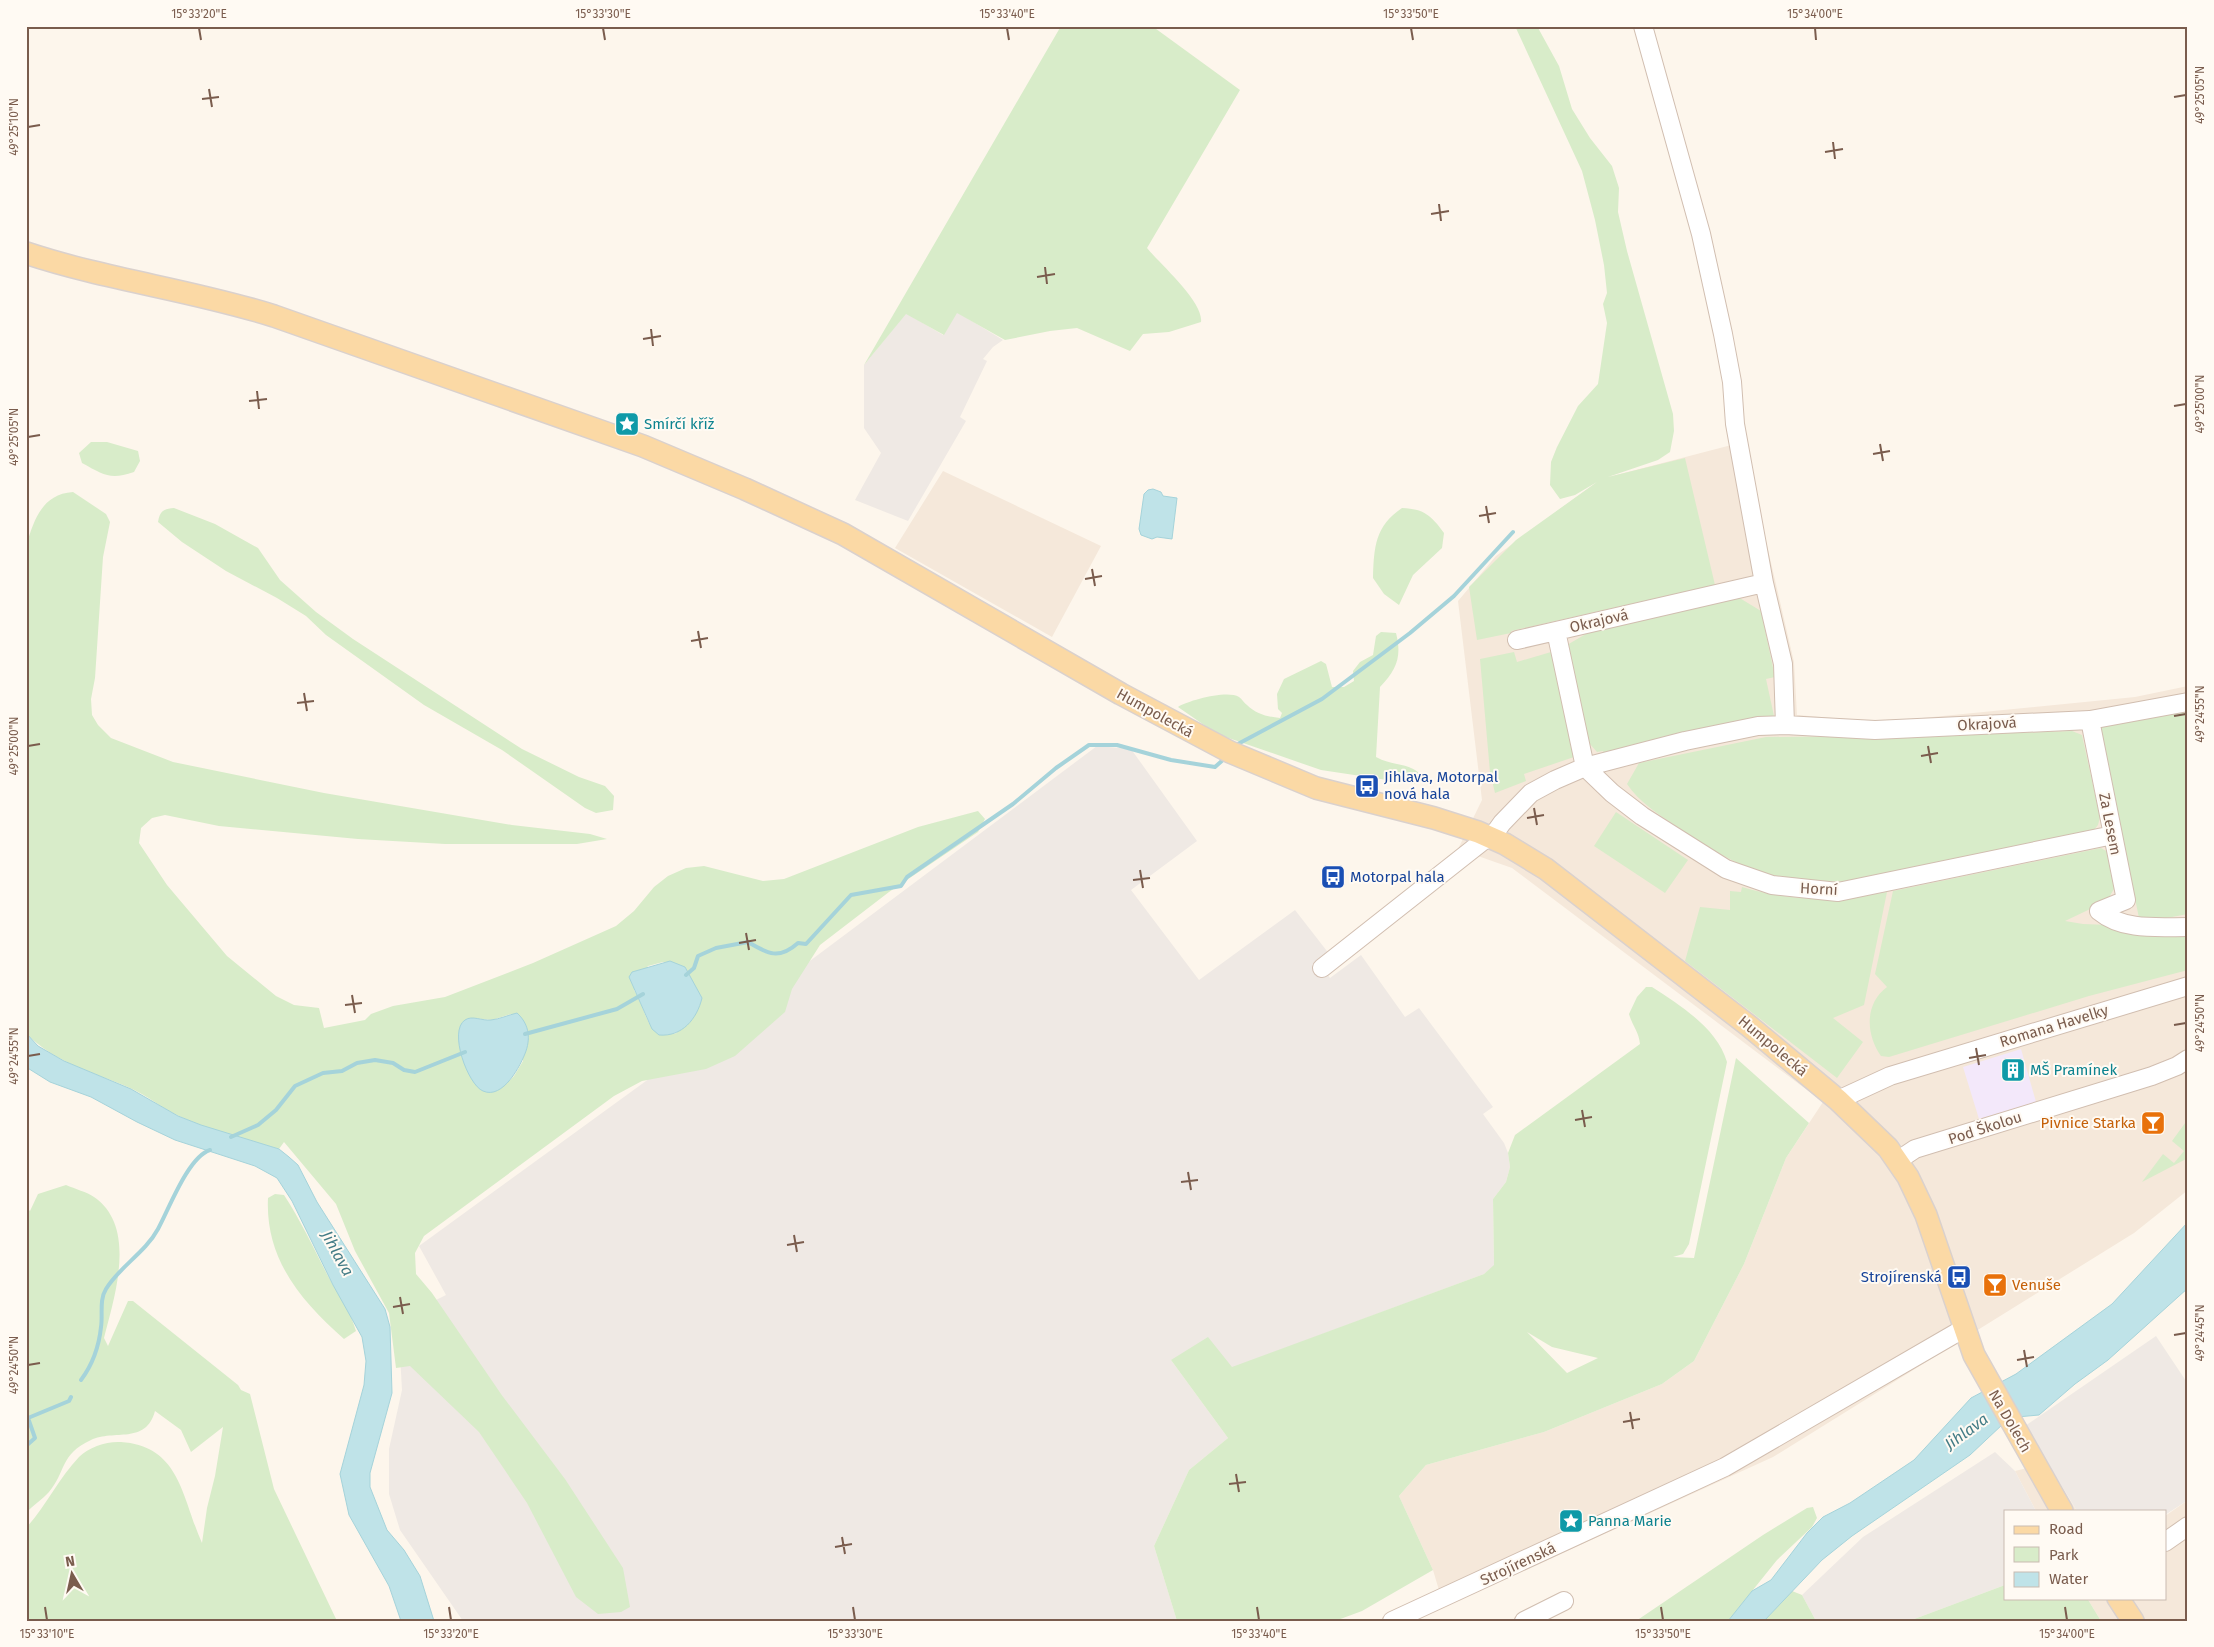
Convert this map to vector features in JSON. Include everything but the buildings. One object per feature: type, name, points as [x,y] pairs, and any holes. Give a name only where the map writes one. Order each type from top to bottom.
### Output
[{"type":"main road","name":"Humpolecká","points":[[26,253],[95,272],[225,300],[643,446],[745,489],[842,534],[1121,694],[1230,752],[1316,788],[1440,819],[1492,838],[1519,852],[1571,886],[1741,1020],[1838,1100],[1878,1137],[1908,1177],[1926,1215],[1963,1329]]},
{"type":"main road","name":"Na Dolech","points":[[1963,1329],[1981,1370],[2061,1510]]},
{"type":"main road","points":[[2119,1600],[2132,1621]]},
{"type":"street","points":[[1643,26],[1701,234],[1723,334],[1732,382],[1735,424],[1764,583],[1784,664],[1785,725]]},
{"type":"street","name":"Okrajová","points":[[1517,640],[1764,583]]},
{"type":"street","name":"Okrajová","points":[[1556,631],[1585,767]]},
{"type":"street","name":"Okrajová","points":[[1492,838],[1502,823],[1531,793],[1585,767],[1684,741],[1758,726],[1785,725],[1876,730],[2090,720],[2188,702]]},
{"type":"street","name":"Za Lesem","points":[[2090,720],[2126,900],[2099,911],[2108,919],[2121,924],[2188,927]]},
{"type":"street","name":"Horní","points":[[1585,767],[1612,793],[1642,816],[1726,870],[1772,885],[1838,892],[2113,835]]},
{"type":"street","points":[[1322,968],[1483,841],[1492,838]]},
{"type":"street","name":"Romana Havelky","points":[[1838,1100],[1890,1076],[2188,986]]},
{"type":"street","name":"Pod Školou","points":[[1897,1161],[1916,1149],[2152,1076],[2177,1066],[2188,1059]]},
{"type":"street","name":"Strojírenská","points":[[1392,1621],[1416,1616],[1725,1467],[1963,1329]]},
{"type":"street","points":[[2166,1541],[2188,1526]]},
{"type":"street","points":[[1524,1621],[1564,1602]]},
{"type":"shaded area","points":[[957,312],[1003,340],[993,347],[983,359],[987,361],[960,417],[966,421],[908,521],[855,500],[881,453],[864,428],[864,365],[906,313],[943,335]]},
{"type":"shaded area","points":[[1743,442],[1794,662],[1797,715],[1882,722],[2135,697],[2188,686],[2188,1190],[2134,1233],[1773,1457],[1444,1607],[1433,1570],[1399,1496],[1426,1465],[1544,1432],[1662,1384],[1694,1361],[1744,1264],[1786,1158],[1823,1102],[1512,868],[1458,849],[1482,800],[1458,601],[1496,556],[1601,479]]},
{"type":"shaded area","points":[[943,471],[1101,546],[1052,637],[895,548]]},
{"type":"shaded area","points":[[1097,746],[1131,749],[1197,841],[1131,890],[1199,980],[1295,910],[1330,955],[1318,962],[1330,978],[1361,955],[1405,1017],[1419,1008],[1493,1107],[1483,1114],[1504,1143],[1508,1153],[1510,1167],[1506,1182],[1493,1199],[1494,1266],[1484,1274],[1232,1368],[1171,1360],[1228,1438],[1189,1470],[1154,1546],[1177,1621],[463,1621],[400,1530],[389,1494],[389,1449],[402,1390],[398,1319],[446,1295],[419,1246],[763,996]]},
{"type":"shaded area","points":[[2021,1049],[2036,1102],[1979,1119],[1963,1067]]},
{"type":"shaded area","points":[[2156,1336],[2188,1384],[2188,1500],[2166,1514],[2166,1510],[2076,1510],[2025,1426]]},
{"type":"shaded area","points":[[1995,1452],[2015,1471],[2035,1510],[2004,1510],[2004,1585],[1909,1621],[1816,1621],[1802,1595],[1863,1537]]},
{"type":"shaded area","points":[[2047,1463],[2076,1510],[2035,1510],[2015,1471]]},
{"type":"shaded area","points":[[2188,1500],[2188,1621],[2101,1621],[2088,1600],[2166,1600],[2166,1515]]},
{"type":"green space","points":[[1061,26],[1152,26],[1240,90],[1147,248],[1189,294],[1196,304],[1201,322],[1169,332],[1143,334],[1130,351],[1077,328],[1005,340],[957,313],[944,335],[906,314],[864,365]]},
{"type":"green space","points":[[1515,26],[1537,26],[1559,66],[1572,109],[1590,138],[1612,166],[1619,188],[1618,212],[1627,251],[1673,414],[1674,431],[1670,452],[1658,460],[1608,477],[1685,458],[1715,585],[1477,640],[1469,587],[1516,540],[1597,482],[1575,495],[1560,499],[1550,485],[1551,462],[1578,406],[1598,384],[1607,323],[1603,304],[1607,293],[1604,265],[1582,171]]},
{"type":"green space","points":[[91,442],[107,442],[138,451],[140,461],[134,472],[119,476],[107,475],[82,463],[79,453]]},
{"type":"green space","points":[[73,492],[106,514],[110,522],[103,557],[95,678],[91,699],[92,715],[98,725],[111,738],[173,762],[324,793],[512,825],[590,834],[607,839],[577,844],[445,844],[358,839],[219,826],[165,815],[152,818],[141,828],[139,843],[167,885],[227,956],[276,996],[294,1005],[319,1008],[324,1028],[365,1020],[371,1014],[393,1006],[445,997],[533,963],[616,926],[634,911],[654,887],[668,876],[686,868],[704,866],[763,881],[784,879],[918,827],[978,811],[985,819],[978,832],[889,892],[820,945],[792,989],[785,1012],[735,1056],[706,1069],[642,1081],[614,1096],[424,1236],[415,1253],[416,1274],[432,1293],[501,1394],[565,1479],[623,1568],[630,1607],[621,1612],[598,1614],[576,1597],[527,1503],[479,1432],[410,1366],[396,1368],[389,1313],[355,1251],[336,1204],[284,1142],[279,1149],[217,1131],[174,1114],[130,1088],[75,1066],[49,1052],[26,1033],[26,546],[32,527],[41,510],[47,503],[62,494]],"holes":[[[663,962],[685,967],[688,974],[677,1033],[659,1033],[653,1028],[634,990],[648,966]],[[511,1014],[523,1061],[514,1076],[503,1087],[472,1018],[492,1020]]]},
{"type":"green space","points":[[174,508],[215,524],[258,548],[280,580],[316,612],[353,639],[522,749],[579,777],[605,786],[614,796],[613,810],[596,813],[585,808],[502,750],[424,705],[326,635],[306,616],[226,571],[182,542],[158,522],[163,511]]},
{"type":"green space","points":[[1402,508],[1426,514],[1431,517],[1444,533],[1442,548],[1413,575],[1399,605],[1384,594],[1373,578],[1375,547],[1381,530],[1386,522]]},
{"type":"green space","points":[[1738,597],[1761,611],[1775,677],[1766,679],[1774,716],[1604,753],[1603,751],[1597,752],[1589,743],[1567,645],[1591,631]]},
{"type":"green space","points":[[1381,632],[1396,633],[1398,656],[1391,675],[1380,687],[1376,757],[1413,769],[1424,778],[1423,781],[1414,784],[1321,770],[1217,734],[1178,707],[1191,701],[1208,697],[1233,695],[1239,697],[1258,713],[1280,718],[1282,713],[1278,709],[1277,694],[1284,679],[1321,661],[1326,664],[1332,687],[1344,687],[1354,681],[1353,671],[1360,662],[1373,655],[1376,636]]},
{"type":"green space","points":[[1514,652],[1517,662],[1551,652],[1574,757],[1524,774],[1526,781],[1495,793],[1490,772],[1480,659]]},
{"type":"green space","points":[[2188,710],[2188,914],[2140,923],[2100,726]]},
{"type":"green space","points":[[2072,731],[2082,735],[2100,817],[2098,825],[2092,832],[1847,881],[1798,880],[1776,876],[1737,862],[1697,840],[1656,812],[1643,802],[1627,784],[1639,763],[1766,737],[1960,735]]},
{"type":"green space","points":[[1616,812],[1688,860],[1665,893],[1594,846]]},
{"type":"green space","points":[[2101,848],[2108,852],[2115,887],[2107,901],[2065,921],[2083,924],[2188,928],[2188,970],[2089,996],[1889,1057],[1881,1056],[1872,1039],[1870,1020],[1874,1002],[1887,987],[1875,974],[1893,891]]},
{"type":"green space","points":[[1742,887],[1797,898],[1850,897],[1887,892],[1864,1005],[1833,1018],[1863,1042],[1837,1078],[1685,961],[1700,907],[1730,910],[1730,891],[1741,892]]},
{"type":"green space","points":[[1646,987],[1652,987],[1675,1002],[1707,1028],[1722,1050],[1727,1062],[1689,1244],[1683,1254],[1673,1257],[1694,1258],[1736,1058],[1809,1123],[1786,1158],[1744,1264],[1694,1361],[1662,1384],[1544,1432],[1426,1465],[1399,1496],[1433,1570],[1362,1611],[1335,1621],[1177,1621],[1154,1546],[1189,1470],[1228,1438],[1171,1360],[1208,1337],[1232,1367],[1484,1274],[1494,1265],[1493,1199],[1506,1182],[1510,1167],[1508,1153],[1515,1135],[1640,1044],[1629,1014],[1637,997]],"holes":[[[1527,1332],[1552,1347],[1598,1358],[1567,1373]]]},
{"type":"green space","points":[[2188,1119],[2188,1158],[2142,1182],[2163,1154],[2174,1163],[2184,1151],[2172,1141]]},
{"type":"green space","points":[[66,1185],[94,1197],[107,1210],[116,1226],[119,1244],[119,1264],[117,1284],[104,1338],[108,1346],[128,1301],[133,1301],[238,1385],[241,1390],[250,1394],[274,1489],[337,1621],[26,1621],[26,1528],[65,1474],[83,1453],[104,1444],[121,1442],[141,1446],[156,1453],[168,1464],[176,1478],[202,1543],[223,1427],[191,1452],[181,1430],[155,1411],[151,1422],[137,1432],[100,1437],[81,1445],[69,1457],[49,1492],[26,1513],[26,1207],[30,1211],[38,1194]]},
{"type":"green space","points":[[275,1194],[284,1195],[344,1303],[356,1331],[344,1339],[328,1325],[300,1294],[279,1259],[269,1220],[268,1198]]},
{"type":"green space","points":[[1813,1507],[1817,1518],[1812,1527],[1777,1560],[1728,1621],[1636,1621],[1763,1535],[1807,1508]]},
{"type":"green space","points":[[2004,1585],[2004,1600],[2088,1600],[2101,1621],[1909,1621]]},
{"type":"green space","points":[[1792,1591],[1802,1595],[1816,1621],[1764,1621]]},
{"type":"water","points":[[1153,489],[1161,492],[1163,496],[1177,498],[1172,539],[1157,537],[1152,539],[1141,535],[1139,529],[1144,494],[1148,490]]},
{"type":"water","points":[[670,961],[685,967],[702,998],[700,1006],[687,1025],[675,1033],[659,1035],[652,1029],[629,977],[632,972]]},
{"type":"water","points":[[517,1013],[524,1021],[528,1030],[528,1045],[524,1057],[510,1080],[504,1086],[497,1091],[483,1091],[477,1087],[466,1069],[459,1046],[460,1026],[468,1019],[491,1020]]},
{"type":"water","name":"Jihlava","points":[[26,1033],[38,1046],[64,1061],[131,1089],[178,1116],[279,1149],[298,1165],[317,1202],[385,1309],[390,1327],[392,1393],[370,1473],[370,1487],[387,1530],[404,1550],[420,1576],[434,1621],[401,1621],[389,1586],[349,1515],[340,1474],[364,1385],[366,1361],[362,1337],[333,1285],[292,1201],[277,1178],[255,1166],[175,1140],[91,1097],[50,1082],[26,1067]]},
{"type":"water","name":"Jihlava","points":[[2188,1222],[2188,1288],[2108,1360],[2075,1384],[2039,1415],[2017,1417],[2003,1424],[1970,1455],[1852,1536],[1822,1560],[1764,1621],[1728,1621],[1752,1591],[1771,1580],[1807,1533],[1823,1517],[1850,1503],[1914,1460],[1971,1398],[2016,1374],[2112,1304]]},
{"type":"waterway","points":[[1236,745],[1322,699],[1410,633],[1454,596],[1513,532]]},
{"type":"waterway","points":[[686,975],[694,968],[698,956],[716,948],[748,942],[762,950],[779,953],[785,952],[798,943],[806,944],[851,895],[901,886],[907,877],[1013,804],[1056,768],[1089,745],[1117,745],[1171,760],[1215,767],[1224,759]]},
{"type":"waterway","points":[[525,1034],[617,1009],[643,994]]},
{"type":"waterway","points":[[231,1137],[258,1125],[276,1110],[295,1086],[323,1073],[342,1071],[357,1063],[375,1060],[393,1063],[404,1070],[415,1072],[465,1052]]},
{"type":"waterway","points":[[81,1380],[89,1368],[99,1341],[102,1303],[106,1289],[118,1273],[153,1238],[173,1197],[194,1162],[210,1150]]},
{"type":"waterway","points":[[26,1446],[35,1438],[28,1418],[69,1401],[71,1397]]},
{"type":"place","name":"Smírčí kříž","points":[[627,424]]},
{"type":"place","name":"Jihlava, Motorpal nová hala","points":[[1367,786]]},
{"type":"place","name":"Motorpal hala","points":[[1333,877]]},
{"type":"place","name":"MŠ Pramínek","points":[[2013,1070]]},
{"type":"place","name":"Pivnice Starka","points":[[2153,1123]]},
{"type":"place","name":"Strojírenská","points":[[1959,1277]]},
{"type":"place","name":"Venuše","points":[[1995,1285]]},
{"type":"place","name":"Panna Marie","points":[[1571,1521]]}]
